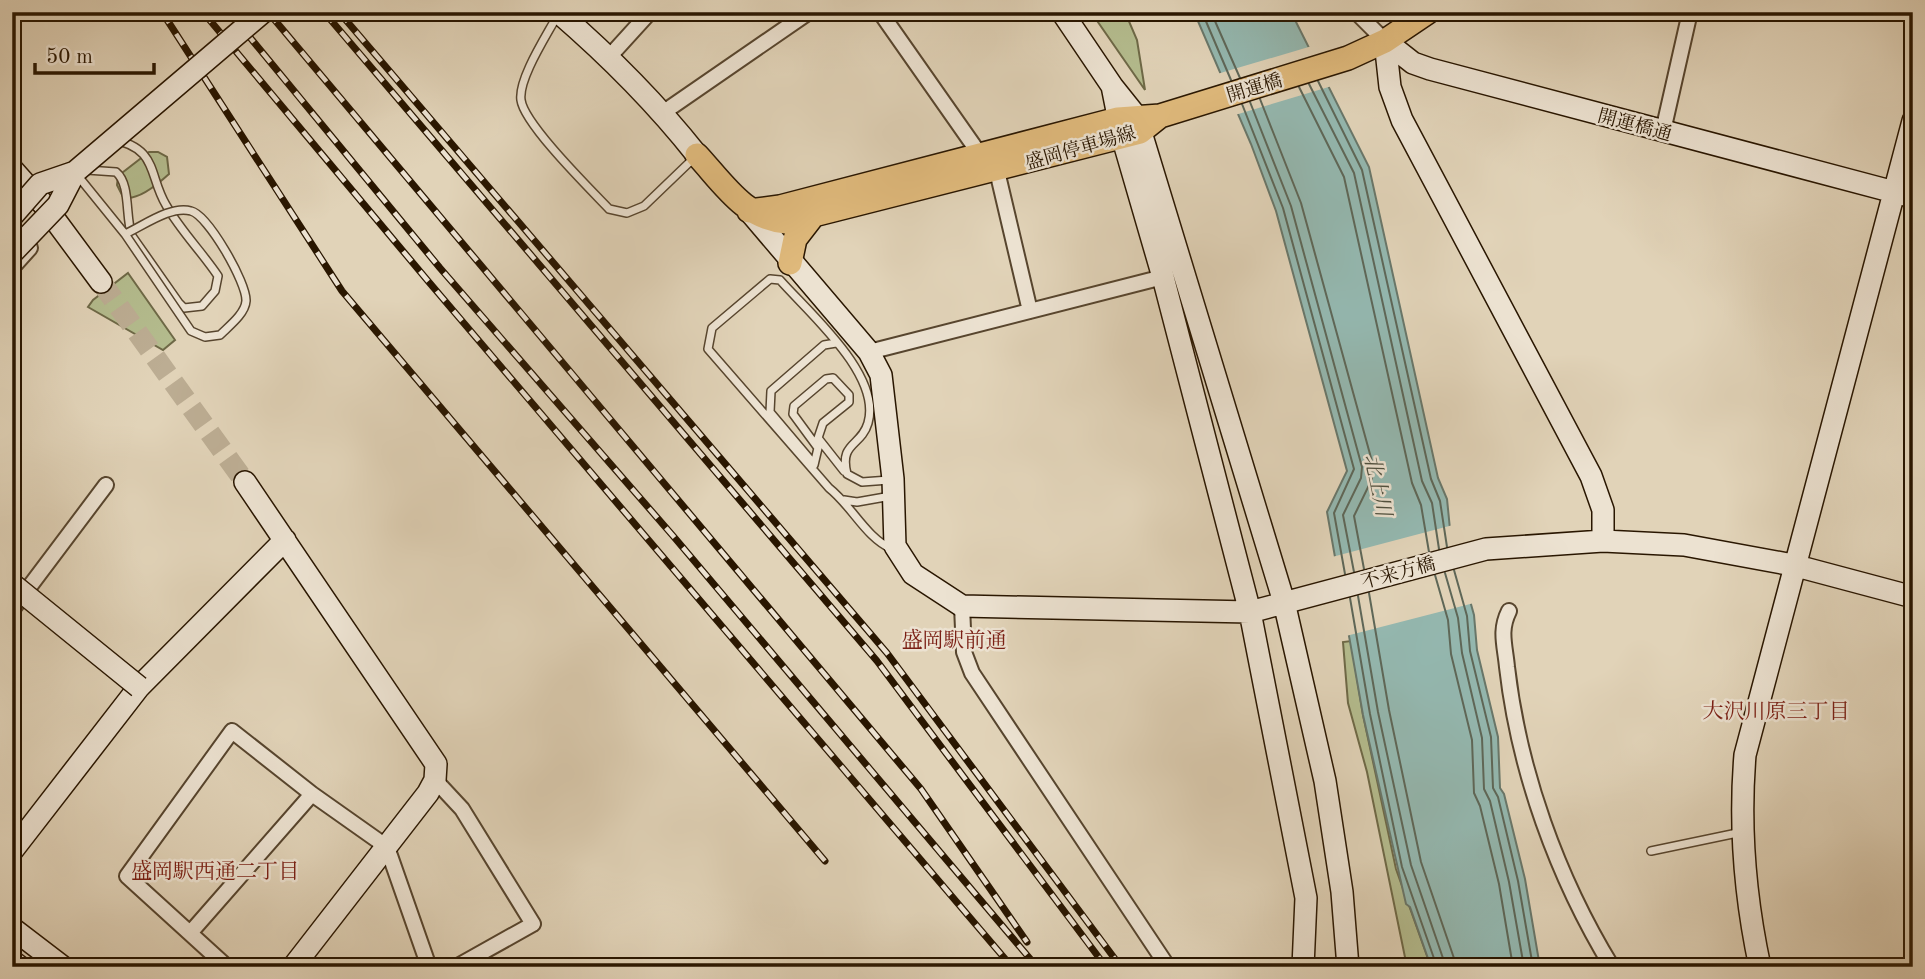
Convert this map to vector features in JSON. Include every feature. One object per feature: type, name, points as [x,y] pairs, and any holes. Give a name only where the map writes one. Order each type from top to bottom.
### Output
[{"type":"main road","points":[[1385,41],[1428,12]]},
{"type":"main road","name":"開運橋","points":[[1160,116],[1348,58],[1385,41]]},
{"type":"main road","name":"盛岡停車場線","points":[[775,223],[1160,116]]},
{"type":"main road","points":[[697,155],[749,211]]},
{"type":"main road","name":"盛岡停車場線","points":[[749,211],[775,223],[812,217],[989,163]]},
{"type":"main road","points":[[790,263],[795,239],[812,217]]},
{"type":"street","points":[[12,214],[40,184],[75,172],[263,12]]},
{"type":"street","points":[[558,12],[610,56],[664,112],[697,155]]},
{"type":"street","points":[[610,56],[650,12]]},
{"type":"street","points":[[664,112],[809,12]]},
{"type":"street","points":[[880,12],[989,163],[1030,311]]},
{"type":"street","points":[[1062,12],[1112,86],[1129,126],[1283,602],[1325,781],[1342,892],[1348,967]]},
{"type":"street","points":[[1356,12],[1385,41],[1390,87],[1402,120],[1591,476],[1603,510],[1603,541]]},
{"type":"street","points":[[1662,131],[1690,12]]},
{"type":"street","name":"開運橋通","points":[[1385,41],[1413,63],[1430,69],[1903,195]]},
{"type":"street","points":[[1760,967],[1750,920],[1742,832],[1745,755],[1793,565],[1903,195],[1913,122]]},
{"type":"street","points":[[1129,126],[1163,277],[1250,612],[1306,898],[1303,967]]},
{"type":"street","points":[[12,169],[50,197],[101,282]]},
{"type":"street","points":[[12,253],[58,205],[75,172]]},
{"type":"street","points":[[12,214],[50,197]]},
{"type":"street","points":[[12,268],[34,243],[50,197]]},
{"type":"street","points":[[749,211],[775,223],[790,263],[869,352],[881,376],[895,546],[914,573],[962,606],[964,652],[972,673],[1168,967]]},
{"type":"street","points":[[869,352],[1163,277]]},
{"type":"street","points":[[244,482],[436,764],[435,780],[387,848],[293,967]]},
{"type":"street","points":[[12,610],[106,485]]},
{"type":"street","points":[[12,851],[139,687],[285,540]]},
{"type":"street","name":"不来方橋","points":[[962,606],[1250,612],[1309,594],[1486,549],[1603,541],[1684,545],[1793,565],[1913,597]]},
{"type":"street","points":[[12,584],[139,687]]},
{"type":"street","points":[[1509,611],[1501,627],[1510,688],[1528,773],[1569,887],[1612,967]]},
{"type":"street","points":[[227,967],[127,876],[232,731],[387,848],[429,967]]},
{"type":"street","points":[[435,780],[462,809],[533,924],[456,967]]},
{"type":"street","points":[[191,932],[312,794]]},
{"type":"street","points":[[12,928],[63,967]]},
{"type":"street","points":[[12,961],[20,967]]},
{"type":"lane","points":[[558,12],[524,81],[521,100],[532,123],[609,209],[627,214],[644,206],[697,155]]},
{"type":"lane","points":[[111,139],[131,145],[153,165],[166,205],[218,276],[210,300],[192,308],[179,303],[132,236],[128,225],[124,184],[116,172],[87,170],[50,197],[70,171],[100,144],[111,139]]},
{"type":"lane","points":[[75,172],[125,234],[191,331],[205,337],[220,335],[241,313],[246,303],[243,283],[202,216],[189,210],[170,212],[125,234]]},
{"type":"lane","points":[[846,474],[843,459],[847,450],[864,432],[869,420],[868,400],[859,370],[780,280],[770,279],[712,328],[708,349],[829,488],[844,500],[857,502],[892,487]]},
{"type":"lane","points":[[836,343],[824,345],[771,391],[770,412],[879,544],[899,552]]},
{"type":"lane","points":[[814,465],[818,448],[793,414],[794,406],[826,379],[833,378],[849,396],[849,402],[823,423],[818,438],[846,474],[862,482],[892,487]]},
{"type":"lane","points":[[1651,851],[1742,832]]},
{"type":"green space","points":[[1091,12],[1125,12],[1137,40],[1145,90]]},
{"type":"green space","points":[[149,152],[158,152],[167,157],[169,174],[141,195],[123,197],[117,185],[118,176]]},
{"type":"green space","points":[[128,273],[175,340],[163,350],[88,307]]},
{"type":"green space","points":[[1351,641],[1363,715],[1396,869],[1431,967],[1407,967],[1367,772],[1348,703],[1343,642]]},
{"type":"water","name":"北上川","points":[[1194,12],[1291,12],[1369,167],[1438,478],[1447,499],[1450,529],[1474,615],[1477,650],[1498,737],[1500,788],[1504,794],[1525,879],[1540,967],[1431,967],[1410,907],[1406,904],[1363,715],[1327,512],[1347,471],[1276,211],[1251,144]]},
{"type":"pier","points":[[1312,46],[1332,86],[1235,115],[1217,74]]},
{"type":"pier","points":[[1453,525],[1474,603],[1346,636],[1332,557]]},
{"type":"tunnel","points":[[101,282],[245,482]]},
{"type":"railway","points":[[162,12],[342,291],[825,861]]},
{"type":"railway","points":[[203,12],[428,281],[1012,967]]},
{"type":"railway","points":[[229,12],[440,268],[674,537],[1037,967]]},
{"type":"railway","points":[[268,12],[921,789],[1027,942]]},
{"type":"railway","points":[[324,12],[877,661],[1106,967]]},
{"type":"railway","points":[[339,12],[887,653],[1121,967]]},
{"type":"district","name":"盛岡駅前通","points":[[954,640]]},
{"type":"district","name":"大沢川原三丁目","points":[[1776,711]]},
{"type":"district","name":"盛岡駅西通二丁目","points":[[215,871]]}]
